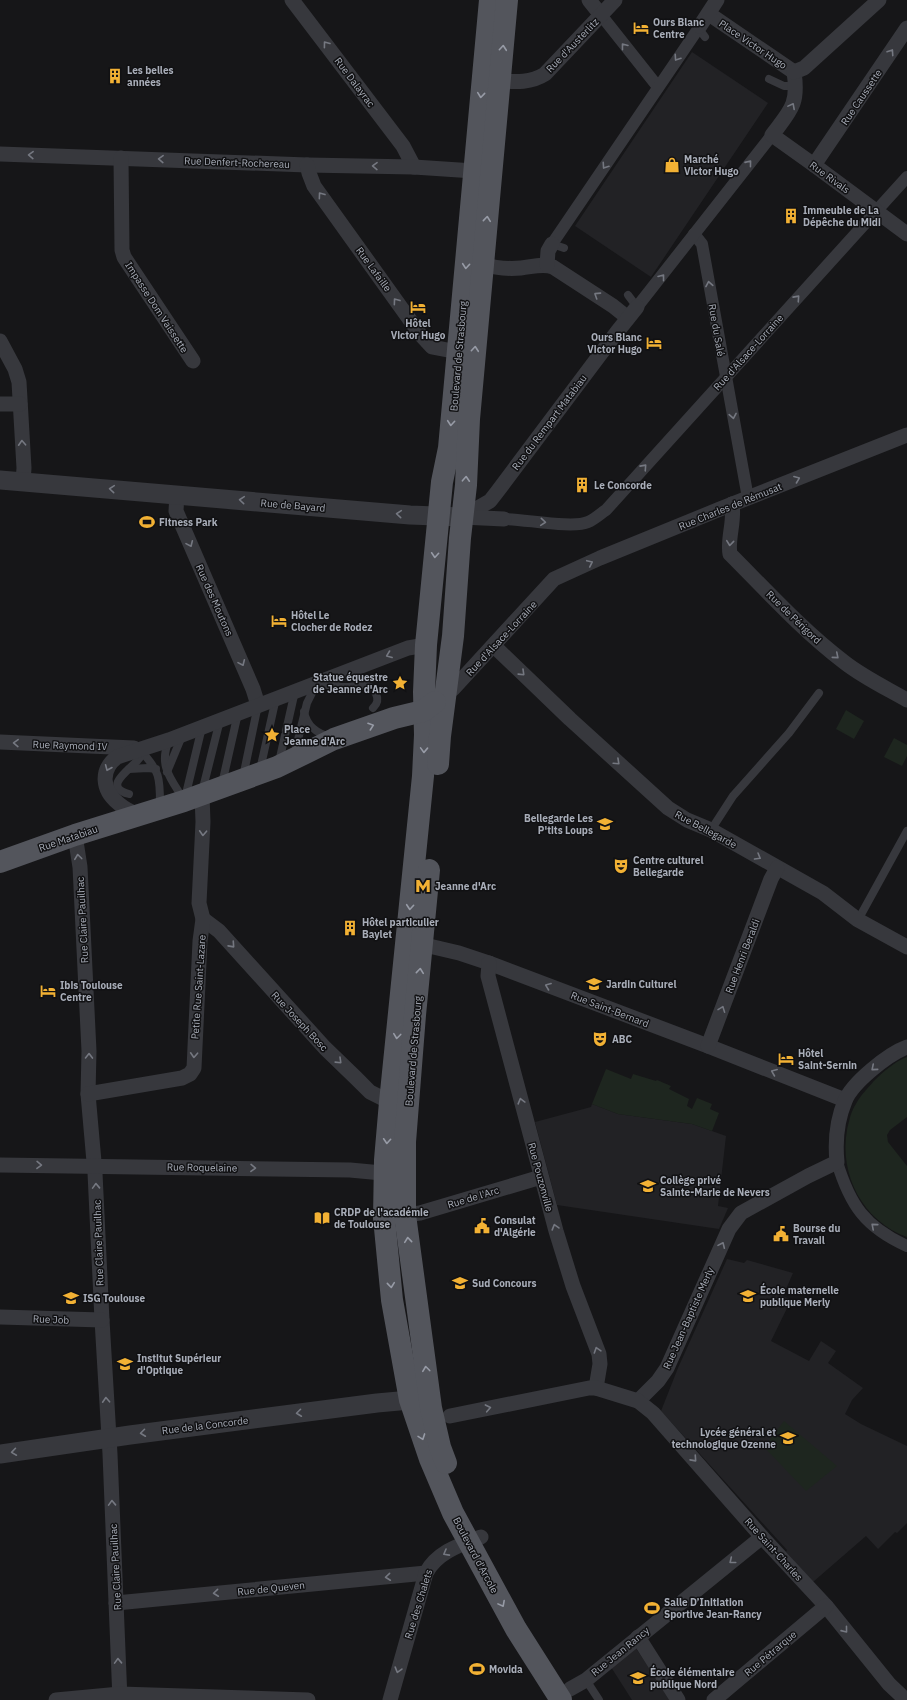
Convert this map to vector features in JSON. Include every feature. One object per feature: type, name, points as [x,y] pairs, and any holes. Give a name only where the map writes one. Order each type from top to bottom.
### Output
[{"type":"main road","name":"Boulevard de Strasbourg","points":[[410,1400],[392,1294],[384,1218],[395,1174],[399,1104],[415,942],[446,694],[430,615],[438,516],[442,482],[449,448],[449,351],[474,171],[490,0]]},
{"type":"main road","name":"Boulevard de Strasbourg","points":[[415,942],[425,735],[424,711],[437,652],[462,517],[507,0]]},
{"type":"main road","points":[[137,815],[160,809],[268,770],[334,739],[394,718],[424,711],[446,694]]},
{"type":"main road","name":"Rue Matabiau","points":[[0,862],[75,835],[137,815]]},
{"type":"main road","name":"Boulevard de Strasbourg","points":[[395,1174],[413,1214],[438,1420]]},
{"type":"main road","name":"Boulevard d'Arcole","points":[[410,1400],[433,1466],[453,1513],[475,1539],[574,1692]]},
{"type":"main road","name":"Boulevard d'Arcole","points":[[438,1420],[440,1447],[475,1539]]},
{"type":"street","name":"Rue Dalayrac","points":[[292,0],[403,146],[414,167]]},
{"type":"street","points":[[589,0],[658,87]]},
{"type":"street","name":"Rue d'Austerlitz","points":[[500,81],[531,81],[538,79],[545,74],[615,0]]},
{"type":"street","points":[[708,14],[717,0]]},
{"type":"street","points":[[483,264],[497,267],[518,268],[547,264],[613,306],[633,313],[772,135],[794,102],[795,79],[804,68],[879,0]]},
{"type":"street","name":"Place Victor Hugo","points":[[547,264],[548,251],[558,246],[658,87],[702,31],[708,14],[795,79]]},
{"type":"street","name":"Rue Caussette","points":[[814,164],[907,28]]},
{"type":"street","name":"Rue Rivals","points":[[772,135],[814,164],[907,234]]},
{"type":"street","name":"Rue Denfert-Rochereau","points":[[0,154],[307,165],[414,167],[474,171]]},
{"type":"street","name":"Impasse Dom Vaissette","points":[[121,158],[122,250],[124,257],[193,361]]},
{"type":"street","name":"Rue Lafaille","points":[[307,165],[314,186],[420,334],[432,347],[449,351]]},
{"type":"street","name":"Rue d'Alsace-Lorraine","points":[[587,523],[606,510],[907,178]]},
{"type":"street","name":"Rue du Salé","points":[[694,234],[702,244],[748,498]]},
{"type":"street","name":"Rue du Rempart Matabiau","points":[[462,517],[490,501],[633,313]]},
{"type":"street","points":[[0,341],[15,369],[19,382],[24,468],[23,482]]},
{"type":"street","points":[[0,404],[20,404]]},
{"type":"street","name":"Rue Charles de Rémusat","points":[[554,579],[600,558],[732,504],[907,436]]},
{"type":"street","name":"Rue de Bayard","points":[[0,480],[438,516],[574,524],[587,523]]},
{"type":"street","name":"Rue des Moutons","points":[[177,494],[176,511],[254,690],[258,705]]},
{"type":"street","name":"Rue de Périgord","points":[[732,504],[734,516],[729,546],[730,554],[814,637],[844,662],[868,678],[907,700]]},
{"type":"street","name":"Rue d'Alsace-Lorraine","points":[[446,694],[454,689],[554,579]]},
{"type":"street","name":"Rue Bellegarde","points":[[494,646],[570,719],[668,808],[687,820],[711,830],[830,897],[845,911],[858,920],[907,946]]},
{"type":"street","points":[[137,815],[116,802],[107,788],[105,778],[106,769],[117,757],[169,740],[183,733],[294,691],[318,684],[408,648],[437,652]]},
{"type":"street","name":"Rue Raymond IV","points":[[0,742],[144,749]]},
{"type":"street","name":"Petite Rue Saint-Lazare","points":[[88,1094],[182,1078],[190,1074],[194,1068],[200,941],[203,919],[199,903],[203,794]]},
{"type":"street","name":"Rue Claire Pauilhac","points":[[75,835],[80,867],[88,1044],[88,1094],[94,1166],[120,1697]]},
{"type":"street","name":"Rue Henri Beraldi","points":[[708,1046],[771,879],[777,868]]},
{"type":"street","name":"Rue Joseph Bosc","points":[[203,919],[218,931],[325,1048],[370,1092],[399,1104]]},
{"type":"street","name":"Rue Saint-Bernard","points":[[415,942],[489,963],[845,1100]]},
{"type":"street","name":"Rue Pouzonville","points":[[489,963],[488,976],[541,1177],[573,1286],[599,1354],[600,1364],[596,1388]]},
{"type":"street","points":[[907,1047],[899,1050],[872,1070],[858,1082],[845,1100],[838,1126],[836,1149],[837,1162],[848,1194],[858,1211],[875,1228],[907,1246]]},
{"type":"street","name":"Rue Jean-Baptiste Merly","points":[[638,1401],[658,1381],[667,1368],[729,1229],[735,1220],[741,1213],[808,1176],[837,1162]]},
{"type":"street","name":"Rue Roquelaine","points":[[0,1165],[350,1170],[395,1174]]},
{"type":"street","name":"Rue de l'Arc","points":[[413,1214],[541,1177]]},
{"type":"street","name":"Rue Job","points":[[0,1317],[102,1320]]},
{"type":"street","points":[[410,1400],[438,1420],[574,1391],[596,1388],[638,1401]]},
{"type":"street","name":"Rue de la Concorde","points":[[0,1454],[338,1408],[410,1400]]},
{"type":"street","name":"Rue Saint-Charles","points":[[638,1401],[653,1413],[762,1537],[826,1606],[889,1684],[906,1700]]},
{"type":"street","name":"Rue Jean Rancy","points":[[574,1692],[638,1636],[762,1537]]},
{"type":"street","name":"Rue des Chalets","points":[[390,1700],[426,1573],[436,1559],[475,1539]]},
{"type":"street","name":"Rue de Queven","points":[[116,1603],[426,1573]]},
{"type":"street","name":"Rue Pétrarque","points":[[714,1700],[826,1606]]},
{"type":"street","points":[[638,1636],[678,1700]]},
{"type":"street","points":[[56,1700],[120,1697],[308,1700]]},
{"type":"lane","points":[[769,79],[784,86],[795,79]]},
{"type":"lane","points":[[628,295],[633,313]]},
{"type":"lane","points":[[268,770],[304,711],[318,684],[344,687],[362,685],[369,687],[378,696],[377,703],[373,708]]},
{"type":"lane","points":[[268,770],[294,691]]},
{"type":"lane","points":[[711,830],[733,796],[789,733],[820,692]]},
{"type":"lane","points":[[268,770],[276,698]]},
{"type":"lane","points":[[258,705],[268,770]]},
{"type":"lane","points":[[304,711],[306,721],[311,728],[334,739]]},
{"type":"lane","points":[[203,794],[238,713]]},
{"type":"lane","points":[[203,794],[220,719]]},
{"type":"lane","points":[[202,726],[203,794]]},
{"type":"lane","points":[[167,772],[183,733]]},
{"type":"lane","points":[[169,740],[163,757],[167,772],[203,794]]},
{"type":"lane","points":[[130,794],[121,791],[118,787],[118,782],[123,773],[129,769],[144,749],[160,777],[160,809]]},
{"type":"lane","points":[[129,769],[156,769]]},
{"type":"lane","points":[[858,920],[907,831]]},
{"type":"lane","points":[[574,1692],[599,1700]]},
{"type":"shaded area","name":"Marché Victor Hugo","points":[[692,52],[768,103],[651,277],[575,226]]},
{"type":"shaded area","points":[[846,710],[864,721],[854,739],[836,729]]},
{"type":"shaded area","points":[[894,738],[907,745],[907,756],[902,766],[884,757]]},
{"type":"shaded area","points":[[907,1057],[907,1117],[890,1130],[887,1135],[888,1142],[907,1166],[907,1237],[891,1230],[878,1220],[867,1208],[851,1179],[845,1147],[850,1116],[860,1098],[873,1082],[893,1064]]},
{"type":"shaded area","points":[[606,1069],[631,1079],[633,1074],[656,1081],[657,1080],[671,1086],[669,1089],[689,1099],[687,1106],[692,1109],[697,1098],[712,1104],[710,1109],[719,1113],[712,1131],[692,1124],[618,1114],[592,1104]]},
{"type":"shaded area","points":[[592,1104],[618,1114],[692,1124],[726,1136],[718,1206],[728,1208],[719,1229],[557,1205],[535,1122],[591,1107]]},
{"type":"shaded area","name":"Lycée général et technologique Ozenne","points":[[727,1259],[744,1263],[747,1260],[793,1273],[783,1296],[791,1300],[771,1341],[809,1361],[821,1341],[836,1351],[828,1363],[863,1388],[852,1400],[845,1414],[861,1424],[907,1446],[907,1523],[897,1533],[895,1532],[878,1549],[866,1536],[813,1582],[786,1552],[787,1550],[661,1411],[678,1368]]},
{"type":"shaded area","points":[[784,1421],[837,1466],[806,1491],[764,1447]]},
{"type":"shaded area","name":"École élémentaire publique Nord","points":[[635,1647],[671,1700],[632,1700],[611,1667]]},
{"type":"place","name":"Ours Blanc Centre","points":[[641,28]]},
{"type":"place","name":"Les belles années","points":[[115,76]]},
{"type":"place","name":"Marché Victor Hugo","points":[[672,165]]},
{"type":"place","name":"Immeuble de La Dépêche du Midi","points":[[791,216]]},
{"type":"place","name":"Hôtel Victor Hugo","points":[[418,307]]},
{"type":"place","name":"Ours Blanc Victor Hugo","points":[[654,343]]},
{"type":"place","name":"Le Concorde","points":[[582,485]]},
{"type":"place","name":"Fitness Park","points":[[147,522]]},
{"type":"place","name":"Hôtel Le Clocher de Rodez","points":[[279,621]]},
{"type":"place","name":"Statue équestre de Jeanne d'Arc","points":[[400,683]]},
{"type":"place","name":"Place Jeanne d'Arc","points":[[272,735]]},
{"type":"place","name":"Bellegarde Les P'tits Loups","points":[[605,824]]},
{"type":"place","name":"Centre culturel Bellegarde","points":[[621,866]]},
{"type":"place","name":"Jeanne d'Arc","points":[[423,886]]},
{"type":"place","name":"Hôtel particulier Baylet","points":[[350,928]]},
{"type":"place","name":"Jardin Culturel","points":[[594,984]]},
{"type":"place","name":"Ibis Toulouse Centre","points":[[48,991]]},
{"type":"place","name":"ABC","points":[[600,1039]]},
{"type":"place","name":"Hôtel Saint-Sernin","points":[[786,1059]]},
{"type":"place","name":"Collège privé Sainte-Marie de Nevers","points":[[648,1186]]},
{"type":"place","name":"CRDP de l'académie de Toulouse","points":[[322,1218]]},
{"type":"place","name":"Consulat d'Algérie","points":[[482,1226]]},
{"type":"place","name":"Bourse du Travail","points":[[781,1234]]},
{"type":"place","name":"Sud Concours","points":[[460,1283]]},
{"type":"place","name":"École maternelle publique Merly","points":[[748,1296]]},
{"type":"place","name":"ISG Toulouse","points":[[71,1298]]},
{"type":"place","name":"Institut Supérieur d'Optique","points":[[125,1364]]},
{"type":"place","name":"Lycée général et technologique Ozenne","points":[[788,1438]]},
{"type":"place","name":"Salle D’Initiation Sportive Jean-Rancy","points":[[652,1608]]},
{"type":"place","name":"Movida","points":[[477,1669]]},
{"type":"place","name":"École élémentaire publique Nord","points":[[638,1678]]}]
